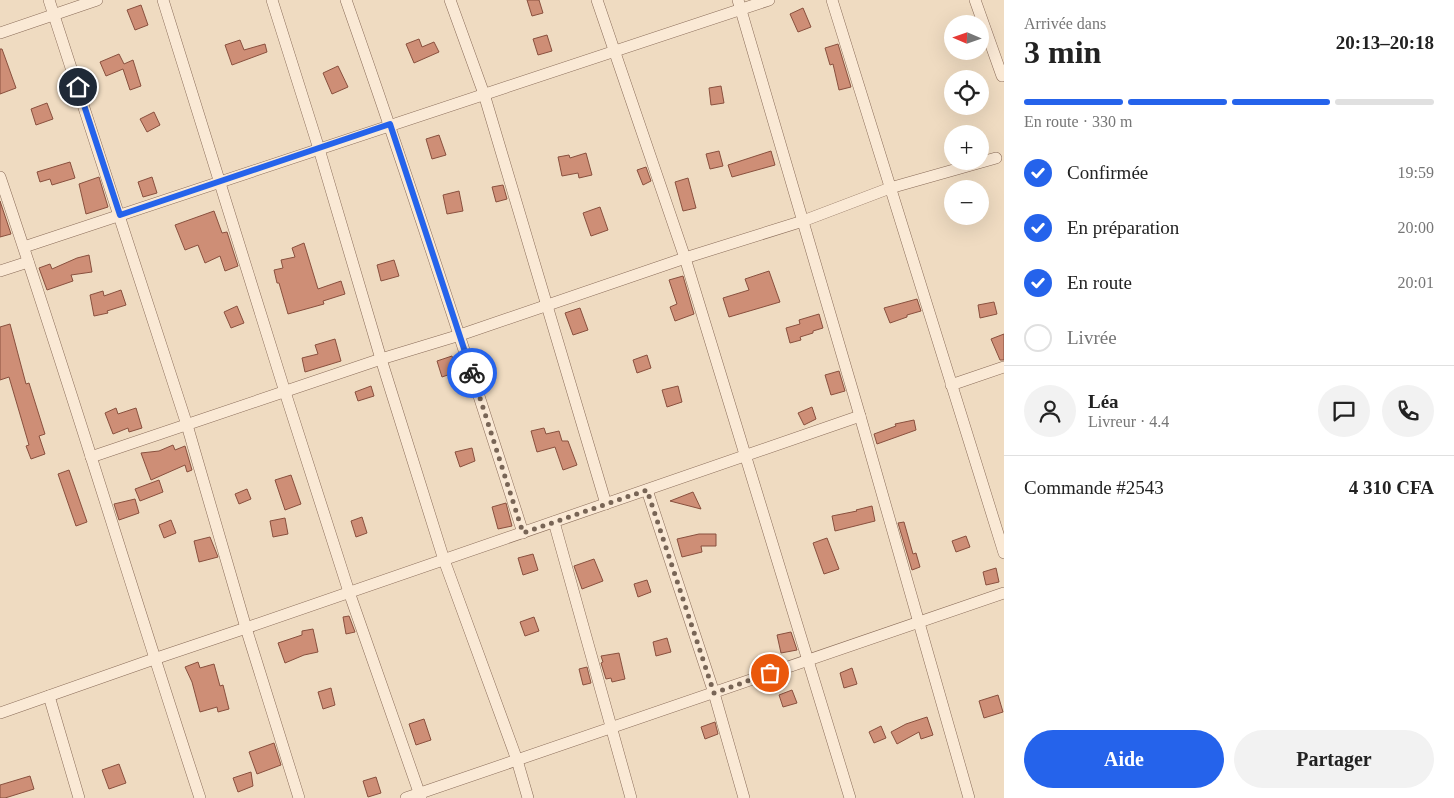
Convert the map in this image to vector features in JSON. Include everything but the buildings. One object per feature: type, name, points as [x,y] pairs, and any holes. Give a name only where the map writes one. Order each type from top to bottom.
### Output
[{"type":"street","points":[[49,0],[187,425],[246,628],[299,798]]},
{"type":"street","points":[[0,33],[96,0]]},
{"type":"street","points":[[162,0],[349,592],[420,796]]},
{"type":"street","points":[[272,0],[444,560],[517,760],[528,798]]},
{"type":"street","points":[[346,0],[390,124],[523,533]]},
{"type":"street","points":[[450,0],[484,94],[606,504]]},
{"type":"street","points":[[597,0],[685,258],[850,798]]},
{"type":"street","points":[[24,247],[390,124],[615,51],[739,5],[769,0]]},
{"type":"street","points":[[832,0],[1004,553]]},
{"type":"street","points":[[976,0],[1002,76]]},
{"type":"street","points":[[739,5],[860,416],[969,798]]},
{"type":"street","points":[[91,457],[381,359],[460,335],[685,258],[803,221],[890,188],[996,158]]},
{"type":"street","points":[[0,177],[200,798]]},
{"type":"street","points":[[0,271],[28,262]]},
{"type":"street","points":[[951,385],[1004,367]]},
{"type":"street","points":[[0,713],[860,416]]},
{"type":"street","points":[[647,490],[714,693],[744,798]]},
{"type":"street","points":[[554,522],[631,798]]},
{"type":"street","points":[[406,798],[420,796],[517,760],[1004,593]]},
{"type":"street","points":[[49,696],[79,798]]},
{"type":"way so far","points":[[472,373],[523,533],[647,490],[714,693],[770,673]]},
{"type":"route","points":[[78,87],[120,215],[390,124],[472,373]]}]
